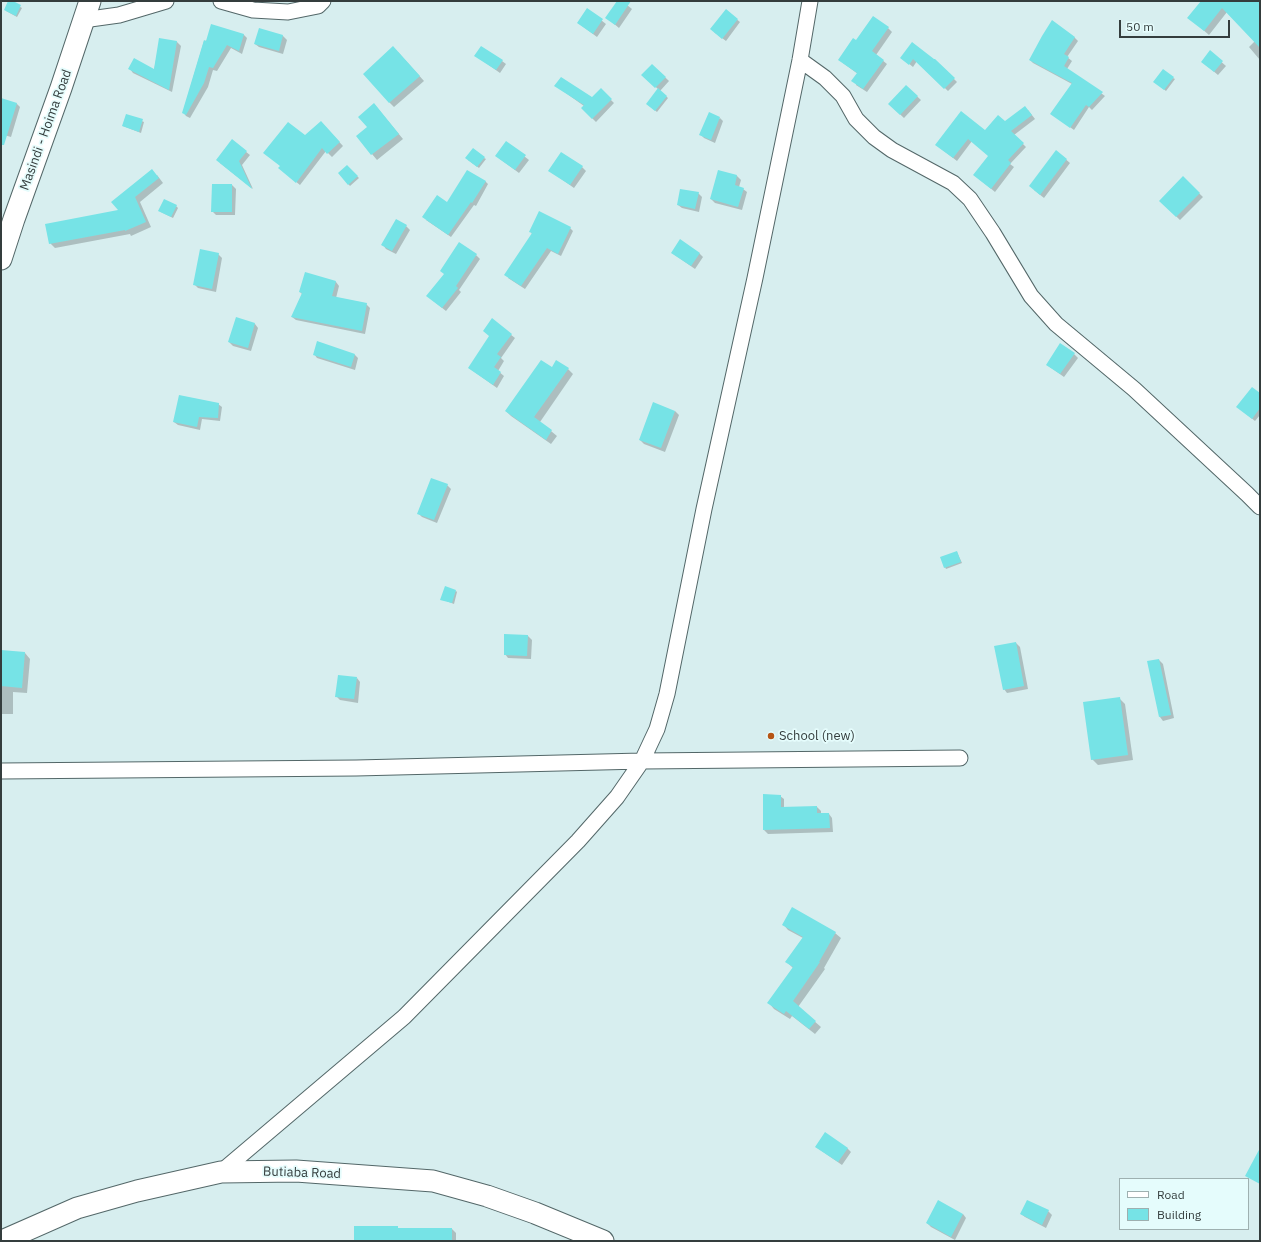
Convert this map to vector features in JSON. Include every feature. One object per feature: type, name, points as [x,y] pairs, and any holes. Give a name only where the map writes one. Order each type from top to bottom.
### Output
[{"type":"main road","name":"Masindi - Hoima Road","points":[[1,259],[87,11]]},
{"type":"main road","name":"Butiaba Road","points":[[2,1241],[77,1208],[137,1191],[221,1172],[296,1171],[433,1181],[487,1196],[535,1213],[603,1241]]},
{"type":"street","points":[[87,11],[119,15],[166,1]]},
{"type":"street","points":[[221,1],[253,10],[288,12],[318,6],[324,1]]},
{"type":"street","points":[[221,1172],[404,1017],[578,841],[617,797],[642,761],[657,729],[667,694],[704,510],[755,278],[800,60],[810,1]]},
{"type":"street","points":[[800,60],[825,78],[843,96],[856,118],[874,137],[892,150],[958,187],[970,199],[993,233],[1031,296],[1056,324],[1134,389],[1260,507]]},
{"type":"street","points":[[1,771],[356,768],[642,761],[960,758]]},
{"type":"building","points":[[8,1],[13,1],[21,5],[16,16],[4,10]]},
{"type":"building","points":[[617,1],[631,1],[615,25],[605,18]]},
{"type":"building","points":[[1201,1],[1260,1],[1260,48],[1222,8],[1204,31],[1187,18]]},
{"type":"building","points":[[587,8],[603,19],[593,34],[577,23]]},
{"type":"building","points":[[726,9],[738,19],[722,39],[710,29]]},
{"type":"building","points":[[873,16],[889,27],[872,51],[884,60],[863,89],[851,81],[857,73],[838,60],[853,38],[856,40]]},
{"type":"building","points":[[1052,20],[1075,37],[1064,54],[1069,57],[1064,66],[1103,92],[1089,107],[1086,105],[1070,128],[1050,114],[1072,83],[1029,60]]},
{"type":"building","points":[[211,24],[244,34],[239,51],[227,45],[213,68],[209,67],[204,83],[186,115],[182,113],[204,40],[206,41]]},
{"type":"building","points":[[259,28],[283,35],[279,51],[254,44]]},
{"type":"building","points":[[159,38],[177,41],[169,90],[128,69],[134,58],[154,69]]},
{"type":"building","points":[[912,42],[935,59],[955,78],[944,89],[913,59],[909,65],[900,58]]},
{"type":"building","points":[[393,46],[420,76],[389,103],[363,74]]},
{"type":"building","points":[[481,46],[503,60],[496,70],[474,56]]},
{"type":"building","points":[[1210,50],[1223,61],[1214,72],[1201,62]]},
{"type":"building","points":[[652,64],[666,77],[655,88],[641,75]]},
{"type":"building","points":[[1163,69],[1174,77],[1164,90],[1153,82]]},
{"type":"building","points":[[561,77],[592,97],[601,88],[612,99],[592,119],[581,108],[584,105],[554,86]]},
{"type":"building","points":[[906,85],[918,96],[900,115],[888,104]]},
{"type":"building","points":[[658,88],[667,96],[655,111],[646,104]]},
{"type":"building","points":[[1,98],[17,103],[4,145],[1,145]]},
{"type":"building","points":[[374,103],[399,134],[371,155],[356,136],[367,127],[358,117]]},
{"type":"building","points":[[1025,106],[1032,115],[1011,131],[1024,143],[1008,160],[1011,163],[991,189],[973,175],[988,156],[968,139],[953,158],[935,145],[961,111],[985,130],[998,115],[1005,121]]},
{"type":"building","points":[[709,112],[720,117],[711,140],[699,135]]},
{"type":"building","points":[[126,114],[143,119],[139,132],[122,126]]},
{"type":"building","points":[[321,121],[340,142],[327,154],[322,148],[296,183],[278,168],[280,166],[263,153],[288,122],[305,135]]},
{"type":"building","points":[[232,139],[247,151],[239,161],[252,189],[216,160]]},
{"type":"building","points":[[506,141],[526,155],[515,170],[495,156]]},
{"type":"building","points":[[473,148],[485,157],[477,167],[465,158]]},
{"type":"building","points":[[1056,150],[1067,159],[1040,195],[1029,186]]},
{"type":"building","points":[[561,152],[583,166],[570,185],[548,171]]},
{"type":"building","points":[[347,165],[358,176],[348,185],[338,173]]},
{"type":"building","points":[[152,169],[159,178],[135,197],[146,222],[125,231],[49,244],[45,224],[118,210],[111,202]]},
{"type":"building","points":[[467,170],[486,181],[472,203],[471,202],[448,235],[422,217],[437,195],[447,202]]},
{"type":"building","points":[[718,170],[737,175],[735,185],[744,188],[738,207],[710,199]]},
{"type":"building","points":[[1183,176],[1200,193],[1176,217],[1159,201]]},
{"type":"building","points":[[212,184],[232,184],[232,212],[211,212]]},
{"type":"building","points":[[680,189],[699,192],[695,209],[677,205]]},
{"type":"building","points":[[164,199],[177,205],[171,217],[158,211]]},
{"type":"building","points":[[539,211],[571,227],[558,254],[547,248],[521,286],[504,275],[532,233],[529,232]]},
{"type":"building","points":[[396,219],[407,225],[392,251],[381,245]]},
{"type":"building","points":[[680,239],[700,253],[691,266],[671,253]]},
{"type":"building","points":[[459,242],[477,254],[456,286],[458,288],[442,308],[426,296],[444,274],[440,271]]},
{"type":"building","points":[[200,249],[219,253],[212,289],[193,285]]},
{"type":"building","points":[[305,272],[336,281],[332,296],[367,303],[362,331],[291,317],[302,293],[299,292]]},
{"type":"building","points":[[236,317],[255,323],[248,348],[228,342]]},
{"type":"building","points":[[492,318],[512,334],[497,354],[501,357],[494,367],[501,372],[493,385],[468,368],[489,336],[483,331]]},
{"type":"building","points":[[317,341],[355,354],[351,367],[313,355]]},
{"type":"building","points":[[1060,343],[1075,353],[1060,374],[1046,365]]},
{"type":"building","points":[[541,360],[552,367],[556,360],[569,368],[534,417],[552,430],[546,440],[505,411]]},
{"type":"building","points":[[1252,387],[1260,393],[1260,408],[1252,419],[1236,407]]},
{"type":"building","points":[[179,395],[219,403],[218,418],[199,417],[197,427],[173,422]]},
{"type":"building","points":[[653,402],[675,411],[661,448],[639,440]]},
{"type":"building","points":[[431,478],[448,484],[434,520],[417,514]]},
{"type":"building","points":[[957,551],[961,562],[944,568],[940,557]]},
{"type":"building","points":[[445,586],[456,590],[452,603],[440,600]]},
{"type":"building","points":[[504,634],[528,635],[527,656],[504,655]]},
{"type":"building","points":[[1016,642],[1024,686],[1003,690],[994,646]]},
{"type":"building","points":[[1,650],[25,652],[22,688],[1,686]]},
{"type":"building","points":[[1159,659],[1171,715],[1159,717],[1147,661]]},
{"type":"building","points":[[338,675],[357,677],[354,699],[335,697]]},
{"type":"building","points":[[1120,697],[1128,755],[1091,760],[1083,702]]},
{"type":"building","points":[[763,794],[781,795],[781,807],[817,806],[817,813],[829,813],[830,828],[763,830]]},
{"type":"building","points":[[792,907],[836,932],[820,962],[793,1001],[816,1021],[809,1029],[786,1011],[784,1014],[767,1003],[793,967],[785,962],[803,937],[782,925]]},
{"type":"building","points":[[825,1132],[848,1148],[838,1162],[815,1147]]},
{"type":"building","points":[[1260,1148],[1260,1184],[1245,1176]]},
{"type":"building","points":[[938,1200],[963,1214],[951,1237],[926,1223]]},
{"type":"building","points":[[1027,1200],[1049,1210],[1042,1225],[1020,1214]]},
{"type":"building","points":[[354,1226],[452,1228],[452,1241],[354,1241]]},
{"type":"place","name":"School (new)","points":[[771,736]]}]
